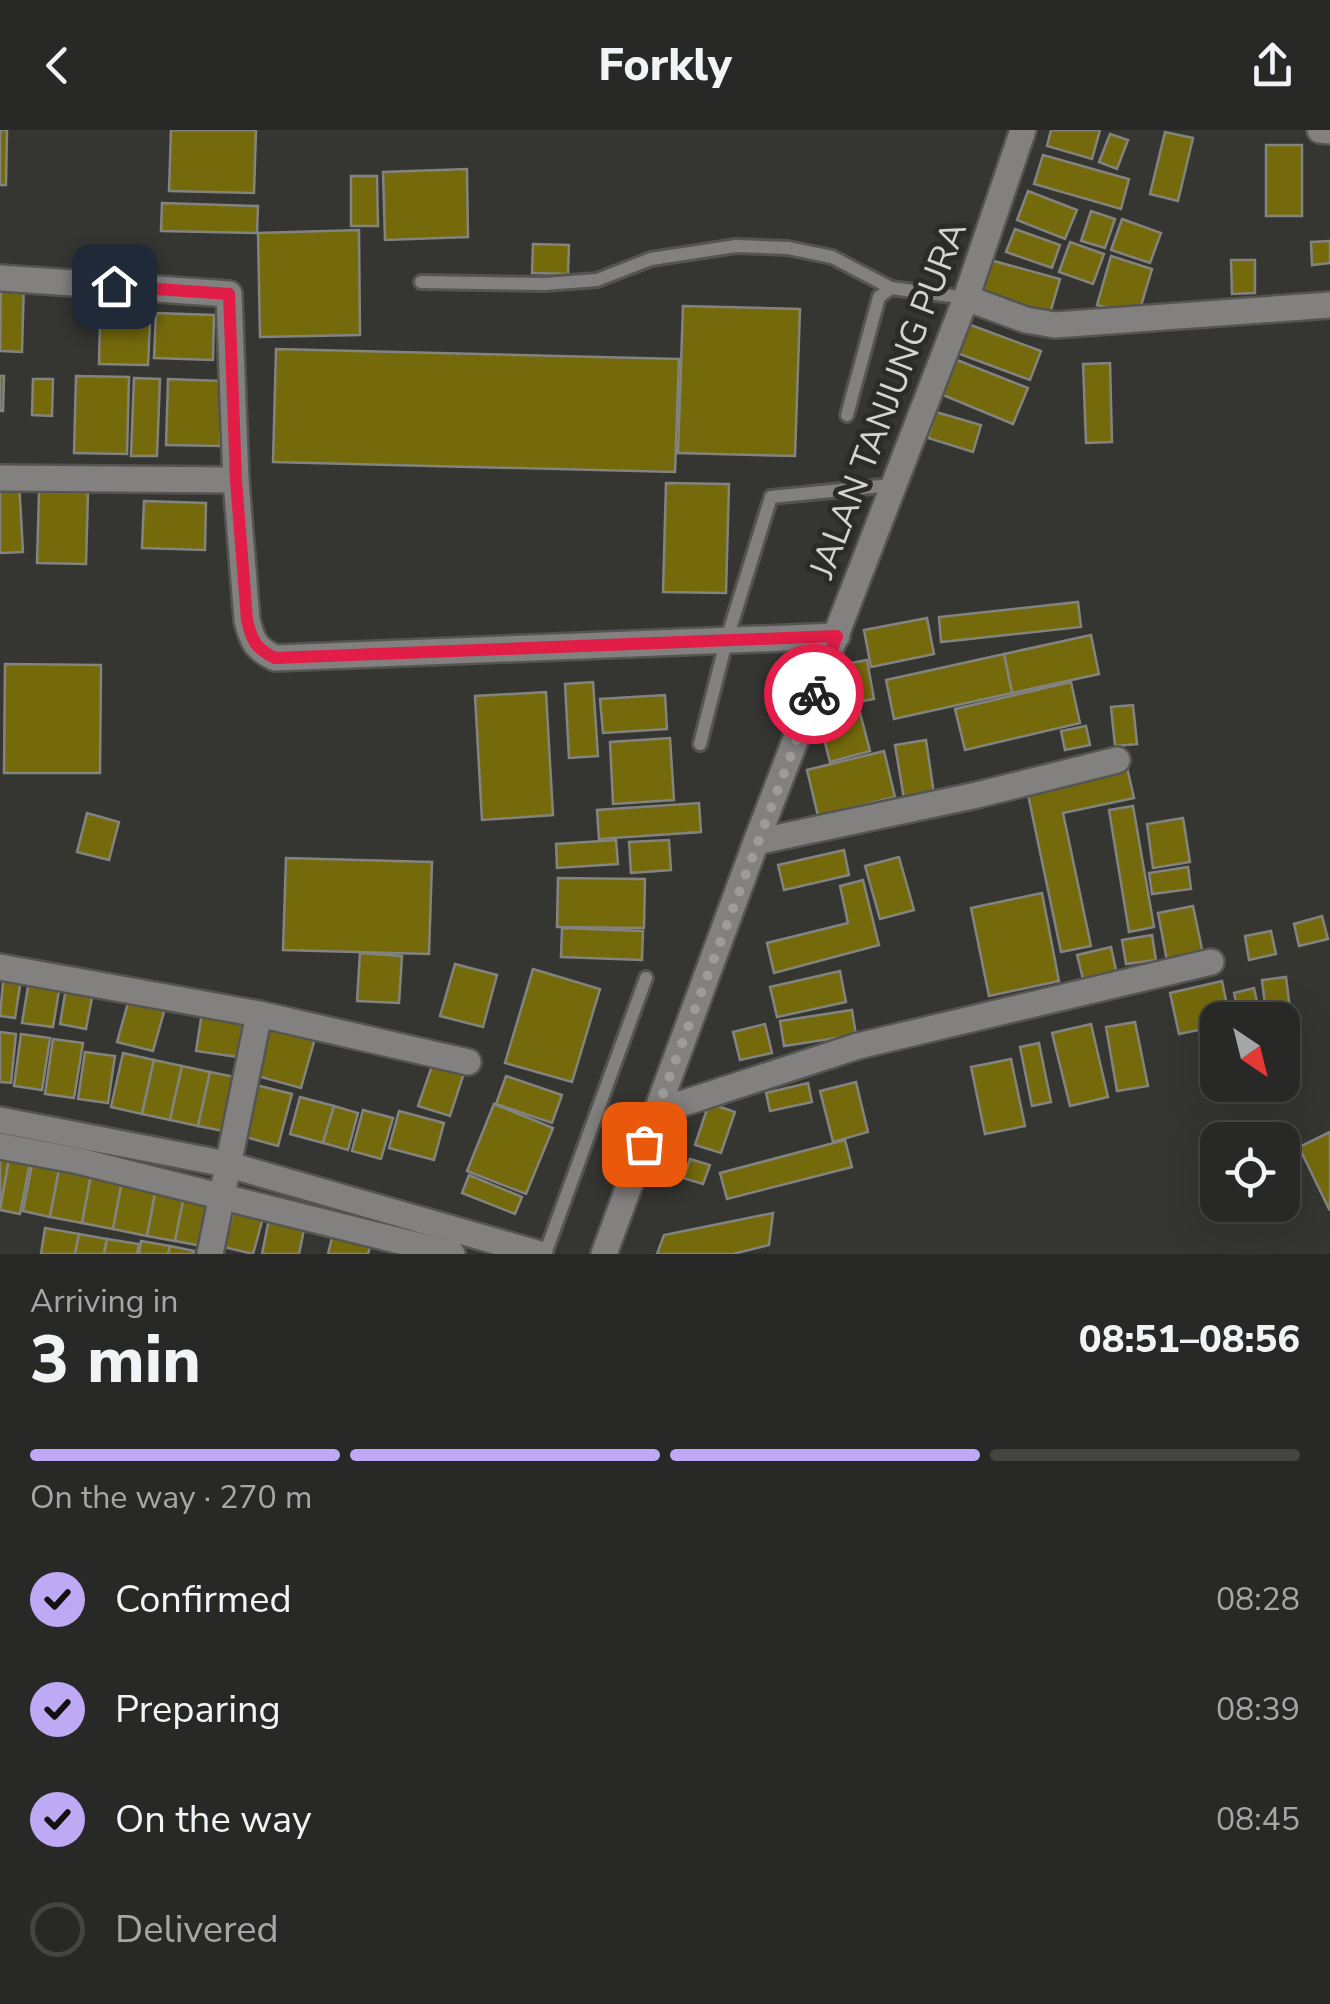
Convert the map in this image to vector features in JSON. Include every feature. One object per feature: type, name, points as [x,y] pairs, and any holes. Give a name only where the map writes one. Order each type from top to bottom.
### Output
[{"type":"street","name":"JALAN TANJUNG PURA","points":[[604,1254],[756,842],[966,298],[1023,130]]},
{"type":"street","points":[[1320,130],[1330,131]]},
{"type":"street","points":[[0,278],[229,294],[236,480],[247,620],[252,641],[275,658],[837,636]]},
{"type":"street","points":[[966,298],[1026,320],[1055,325],[1330,304]]},
{"type":"street","points":[[0,478],[236,480]]},
{"type":"street","points":[[756,842],[960,799],[1117,760]]},
{"type":"street","points":[[656,1112],[858,1046],[1211,962]]},
{"type":"street","points":[[0,967],[259,1014],[468,1062]]},
{"type":"street","points":[[210,1254],[259,1014]]},
{"type":"street","points":[[0,1120],[226,1164],[543,1254]]},
{"type":"street","points":[[0,1146],[79,1161],[452,1254]]},
{"type":"lane","points":[[421,282],[545,284],[597,280],[651,259],[736,246],[788,248],[832,257],[891,288],[966,298]]},
{"type":"lane","points":[[847,416],[875,308],[879,298],[891,288]]},
{"type":"lane","points":[[700,744],[726,642],[772,497],[892,485]]},
{"type":"lane","points":[[543,1254],[646,978]]},
{"type":"building","points":[[0,130],[7,130],[6,185],[0,185]]},
{"type":"building","points":[[171,130],[256,130],[254,193],[169,191]]},
{"type":"building","points":[[1051,130],[1100,130],[1092,159],[1047,146]]},
{"type":"building","points":[[1165,132],[1193,138],[1178,201],[1150,194]]},
{"type":"building","points":[[1110,134],[1128,140],[1117,169],[1099,162]]},
{"type":"building","points":[[1266,145],[1302,145],[1302,216],[1266,216]]},
{"type":"building","points":[[1043,155],[1129,179],[1121,209],[1034,184]]},
{"type":"building","points":[[467,169],[468,237],[385,240],[383,172]]},
{"type":"building","points":[[351,176],[377,176],[378,226],[351,226]]},
{"type":"building","points":[[1028,191],[1077,210],[1065,239],[1017,220]]},
{"type":"building","points":[[162,203],[258,206],[257,233],[161,231]]},
{"type":"building","points":[[1091,211],[1115,219],[1105,248],[1081,241]]},
{"type":"building","points":[[1122,219],[1161,233],[1150,263],[1111,250]]},
{"type":"building","points":[[1015,229],[1060,245],[1052,268],[1006,252]]},
{"type":"building","points":[[359,230],[360,335],[260,337],[258,233]]},
{"type":"building","points":[[1330,241],[1330,263],[1312,265],[1311,242]]},
{"type":"building","points":[[1070,242],[1104,254],[1093,284],[1059,272]]},
{"type":"building","points":[[533,244],[569,245],[568,274],[532,273]]},
{"type":"building","points":[[1111,256],[1152,269],[1138,316],[1097,305]]},
{"type":"building","points":[[990,260],[1060,279],[1049,317],[979,297]]},
{"type":"building","points":[[1231,260],[1255,260],[1255,293],[1232,294]]},
{"type":"building","points":[[1,279],[24,280],[22,352],[0,351]]},
{"type":"building","points":[[683,306],[800,309],[795,456],[678,453]]},
{"type":"building","points":[[156,313],[214,315],[213,360],[154,358]]},
{"type":"building","points":[[100,321],[150,322],[148,365],[99,364]]},
{"type":"building","points":[[968,324],[1041,351],[1030,380],[957,353]]},
{"type":"building","points":[[276,349],[679,359],[675,472],[273,462]]},
{"type":"building","points":[[957,360],[1028,388],[1013,424],[943,395]]},
{"type":"building","points":[[1110,363],[1112,442],[1086,443],[1083,364]]},
{"type":"building","points":[[0,376],[4,376],[3,411],[0,411]]},
{"type":"building","points":[[76,376],[129,377],[127,454],[74,453]]},
{"type":"building","points":[[134,378],[160,379],[157,456],[131,456]]},
{"type":"building","points":[[33,379],[53,379],[52,416],[32,415]]},
{"type":"building","points":[[168,379],[221,381],[220,446],[166,445]]},
{"type":"building","points":[[936,412],[981,425],[973,452],[928,438]]},
{"type":"building","points":[[19,480],[23,552],[0,553],[0,481]]},
{"type":"building","points":[[666,483],[729,484],[726,593],[663,592]]},
{"type":"building","points":[[39,492],[88,493],[86,564],[37,563]]},
{"type":"building","points":[[144,501],[206,503],[205,550],[142,548]]},
{"type":"building","points":[[1078,602],[1081,627],[941,642],[939,617]]},
{"type":"building","points":[[927,618],[934,654],[871,667],[864,630]]},
{"type":"building","points":[[1091,635],[1099,674],[1012,693],[1004,654]]},
{"type":"building","points":[[1004,654],[1012,693],[894,719],[886,680]]},
{"type":"building","points":[[867,660],[874,699],[842,705],[835,666]]},
{"type":"building","points":[[5,664],[101,665],[100,773],[4,773]]},
{"type":"building","points":[[593,682],[598,756],[569,758],[565,684]]},
{"type":"building","points":[[1071,682],[1080,723],[965,750],[955,709]]},
{"type":"building","points":[[546,692],[553,815],[482,820],[475,696]]},
{"type":"building","points":[[665,695],[667,729],[603,733],[600,699]]},
{"type":"building","points":[[1133,705],[1137,744],[1115,746],[1111,707]]},
{"type":"building","points":[[859,709],[870,751],[830,762],[819,720]]},
{"type":"building","points":[[1086,726],[1090,745],[1065,750],[1061,731]]},
{"type":"building","points":[[670,738],[674,800],[613,804],[610,742]]},
{"type":"building","points":[[926,740],[934,794],[904,799],[895,745]]},
{"type":"building","points":[[884,751],[895,797],[818,816],[807,770]]},
{"type":"building","points":[[1126,763],[1134,798],[1063,813],[1091,946],[1061,952],[1026,785]]},
{"type":"building","points":[[699,803],[701,832],[599,839],[597,810]]},
{"type":"building","points":[[1133,806],[1154,927],[1129,932],[1109,810]]},
{"type":"building","points":[[87,813],[119,822],[109,860],[77,852]]},
{"type":"building","points":[[1183,818],[1190,862],[1153,868],[1147,824]]},
{"type":"building","points":[[616,840],[618,864],[557,868],[556,844]]},
{"type":"building","points":[[669,840],[671,870],[631,873],[629,842]]},
{"type":"building","points":[[844,850],[849,875],[784,890],[778,865]]},
{"type":"building","points":[[899,857],[914,910],[880,919],[865,866]]},
{"type":"building","points":[[286,858],[432,862],[429,954],[283,950]]},
{"type":"building","points":[[1188,867],[1191,889],[1152,894],[1149,873]]},
{"type":"building","points":[[558,878],[645,879],[644,928],[557,927]]},
{"type":"building","points":[[863,880],[879,945],[774,973],[767,943],[848,923],[840,886]]},
{"type":"building","points":[[1042,893],[1059,981],[989,996],[971,908]]},
{"type":"building","points":[[1193,906],[1203,954],[1167,961],[1158,913]]},
{"type":"building","points":[[1322,916],[1328,939],[1299,946],[1294,924]]},
{"type":"building","points":[[562,928],[643,931],[642,960],[561,957]]},
{"type":"building","points":[[1271,931],[1276,954],[1249,960],[1245,936]]},
{"type":"building","points":[[1152,935],[1156,960],[1126,964],[1122,940]]},
{"type":"building","points":[[1111,947],[1118,979],[1085,987],[1077,955]]},
{"type":"building","points":[[360,953],[402,956],[399,1003],[357,1001]]},
{"type":"building","points":[[455,964],[497,975],[483,1027],[440,1016]]},
{"type":"building","points":[[533,969],[600,989],[572,1082],[505,1063]]},
{"type":"building","points":[[4,971],[22,973],[15,1018],[0,1016]]},
{"type":"building","points":[[840,971],[846,1002],[777,1017],[770,987]]},
{"type":"building","points":[[1286,977],[1289,1002],[1265,1002],[1262,980]]},
{"type":"building","points":[[29,981],[60,985],[53,1027],[22,1023]]},
{"type":"building","points":[[1222,981],[1226,1002],[1200,1002],[1200,1030],[1179,1034],[1170,993]]},
{"type":"building","points":[[67,982],[94,987],[86,1029],[60,1024]]},
{"type":"building","points":[[133,985],[169,994],[153,1051],[117,1042]]},
{"type":"building","points":[[1254,988],[1257,1002],[1236,1002],[1234,993]]},
{"type":"building","points":[[203,1006],[244,1012],[238,1057],[196,1051]]},
{"type":"building","points":[[852,1010],[856,1035],[784,1046],[780,1021]]},
{"type":"building","points":[[273,1019],[317,1031],[301,1088],[257,1076]]},
{"type":"building","points":[[1135,1022],[1148,1086],[1117,1091],[1106,1027]]},
{"type":"building","points":[[765,1024],[772,1053],[740,1060],[733,1032]]},
{"type":"building","points":[[1091,1024],[1108,1097],[1070,1106],[1052,1033]]},
{"type":"building","points":[[0,1032],[16,1034],[11,1083],[0,1082]]},
{"type":"building","points":[[21,1034],[50,1038],[42,1090],[14,1086]]},
{"type":"building","points":[[53,1039],[83,1043],[74,1098],[45,1094]]},
{"type":"building","points":[[1039,1043],[1051,1102],[1032,1106],[1020,1047]]},
{"type":"building","points":[[85,1052],[115,1056],[108,1103],[78,1099]]},
{"type":"building","points":[[123,1053],[154,1060],[142,1114],[111,1107]]},
{"type":"building","points":[[1011,1059],[1025,1126],[985,1134],[971,1067]]},
{"type":"building","points":[[154,1060],[182,1066],[170,1120],[142,1114]]},
{"type":"building","points":[[433,1063],[464,1073],[450,1116],[418,1106]]},
{"type":"building","points":[[182,1066],[210,1072],[198,1126],[170,1120]]},
{"type":"building","points":[[210,1072],[240,1078],[228,1132],[198,1126]]},
{"type":"building","points":[[506,1076],[562,1095],[552,1123],[496,1104]]},
{"type":"building","points":[[856,1082],[868,1132],[833,1142],[820,1091]]},
{"type":"building","points":[[808,1083],[812,1102],[770,1111],[766,1093]]},
{"type":"building","points":[[256,1085],[292,1094],[278,1146],[242,1136]]},
{"type":"building","points":[[300,1097],[334,1106],[323,1143],[290,1134]]},
{"type":"building","points":[[709,1103],[735,1112],[721,1153],[695,1145]]},
{"type":"building","points":[[494,1104],[553,1128],[526,1194],[467,1171]]},
{"type":"building","points":[[334,1106],[358,1113],[348,1150],[323,1143]]},
{"type":"building","points":[[363,1110],[393,1118],[381,1159],[352,1151]]},
{"type":"building","points":[[399,1111],[444,1123],[434,1160],[389,1148]]},
{"type":"building","points":[[1330,1132],[1329,1209],[1300,1149]]},
{"type":"building","points":[[845,1140],[852,1167],[727,1199],[720,1173]]},
{"type":"building","points":[[0,1146],[11,1148],[0,1209]]},
{"type":"building","points":[[11,1148],[32,1152],[20,1214],[0,1210]]},
{"type":"building","points":[[34,1154],[61,1159],[50,1217],[23,1211]]},
{"type":"building","points":[[61,1159],[93,1165],[82,1223],[50,1217]]},
{"type":"building","points":[[690,1159],[710,1165],[703,1184],[683,1178]]},
{"type":"building","points":[[93,1165],[124,1171],[113,1229],[82,1223]]},
{"type":"building","points":[[124,1171],[158,1178],[147,1236],[113,1229]]},
{"type":"building","points":[[469,1175],[522,1197],[515,1214],[462,1193]]},
{"type":"building","points":[[158,1178],[185,1194],[175,1241],[147,1236]]},
{"type":"building","points":[[187,1181],[214,1187],[202,1246],[175,1241]]},
{"type":"building","points":[[234,1210],[263,1218],[253,1254],[224,1247]]},
{"type":"building","points":[[773,1213],[769,1245],[733,1254],[657,1254],[664,1235]]},
{"type":"building","points":[[270,1214],[306,1220],[299,1254],[262,1254]]},
{"type":"building","points":[[337,1217],[375,1226],[368,1254],[328,1254]]},
{"type":"building","points":[[45,1228],[79,1234],[75,1254],[41,1254]]},
{"type":"building","points":[[79,1234],[107,1239],[104,1254],[75,1254]]},
{"type":"building","points":[[107,1239],[139,1244],[137,1254],[104,1254]]},
{"type":"building","points":[[141,1241],[170,1246],[168,1254],[139,1254]]},
{"type":"building","points":[[170,1246],[194,1251],[168,1254]]},
{"type":"way so far","points":[[644,1144],[814,694]]},
{"type":"route","points":[[114,286],[229,294],[236,480],[247,620],[252,641],[260,650],[275,658],[837,636],[814,694]]}]
